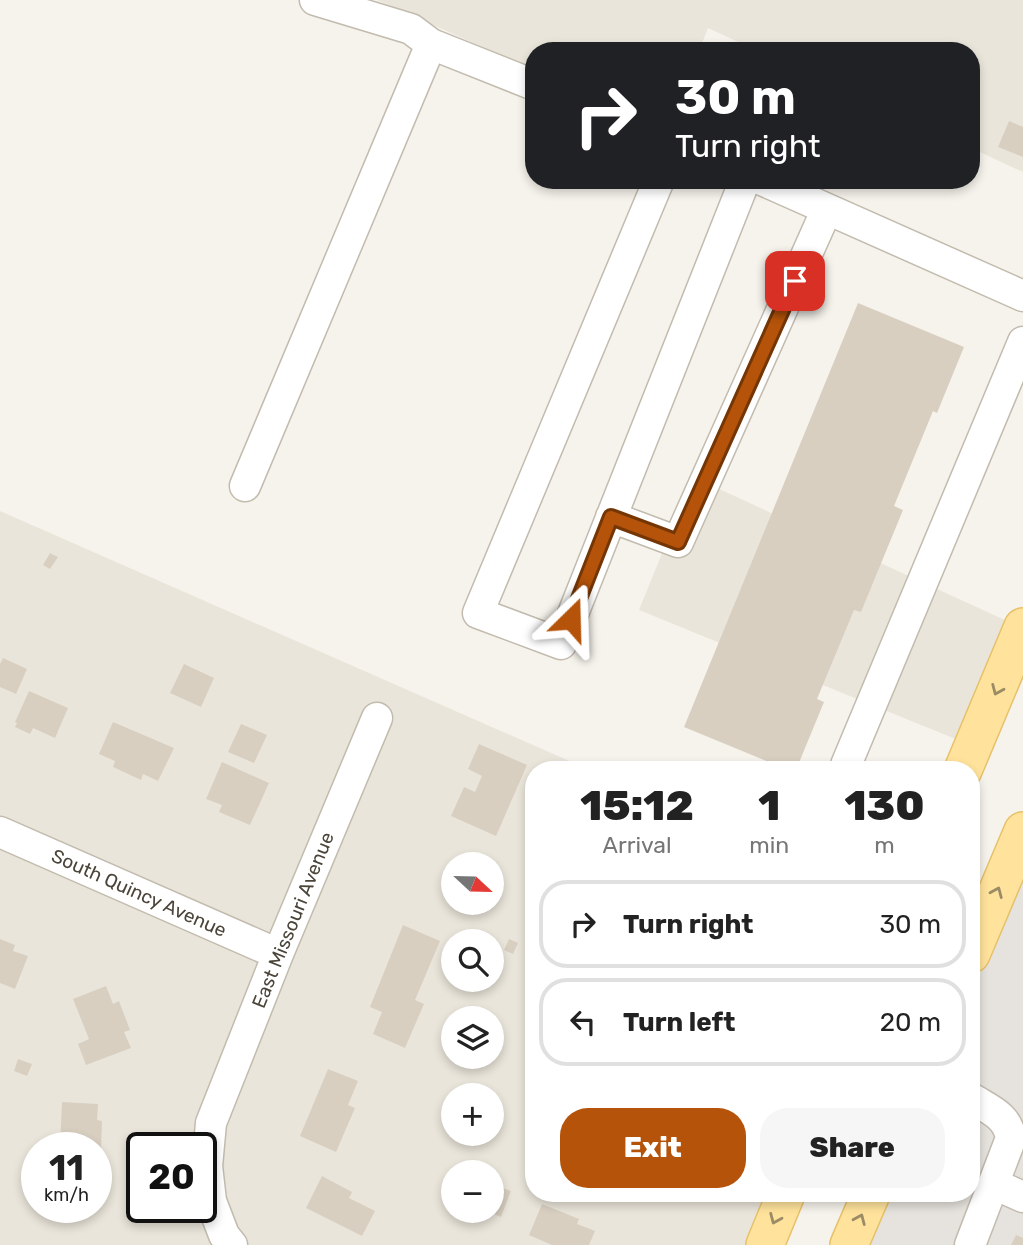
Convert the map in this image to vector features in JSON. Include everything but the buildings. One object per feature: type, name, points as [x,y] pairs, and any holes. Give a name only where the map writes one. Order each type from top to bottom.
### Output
[{"type":"main road","points":[[967,761],[1023,627]]},
{"type":"main road","points":[[980,933],[1023,831]]},
{"type":"main road","points":[[765,1245],[783,1202]]},
{"type":"main road","points":[[849,1245],[868,1202]]},
{"type":"street","points":[[316,0],[411,29],[431,44],[525,81]]},
{"type":"street","points":[[246,486],[431,44]]},
{"type":"street","points":[[655,189],[478,612],[561,644],[741,189]]},
{"type":"street","points":[[782,189],[1023,296]]},
{"type":"street","points":[[611,517],[678,542],[827,209]]},
{"type":"street","points":[[848,761],[1023,342]]},
{"type":"street","name":"East Missouri Avenue","points":[[232,1245],[223,1235],[211,1201],[207,1166],[211,1123],[377,718]]},
{"type":"street","name":"South Quincy Avenue","points":[[0,832],[278,954]]},
{"type":"street","points":[[970,1245],[1012,1138],[1009,1125],[1011,1120],[980,1103]]},
{"type":"street","points":[[994,1184],[1023,1197]]},
{"type":"shaded area","points":[[377,0],[1023,0],[1023,172],[980,152],[980,42],[738,42],[708,28],[703,42],[525,42],[525,66]]},
{"type":"shaded area","points":[[693,477],[1007,621],[958,740],[639,610]]},
{"type":"shaded area","points":[[0,511],[569,761],[525,761],[525,1202],[767,1202],[749,1245],[0,1245]]},
{"type":"shaded area","points":[[1023,874],[1023,1245],[866,1245],[884,1202],[980,1202],[980,974]]},
{"type":"route","points":[[571,619],[611,517],[678,542],[795,281]]}]
